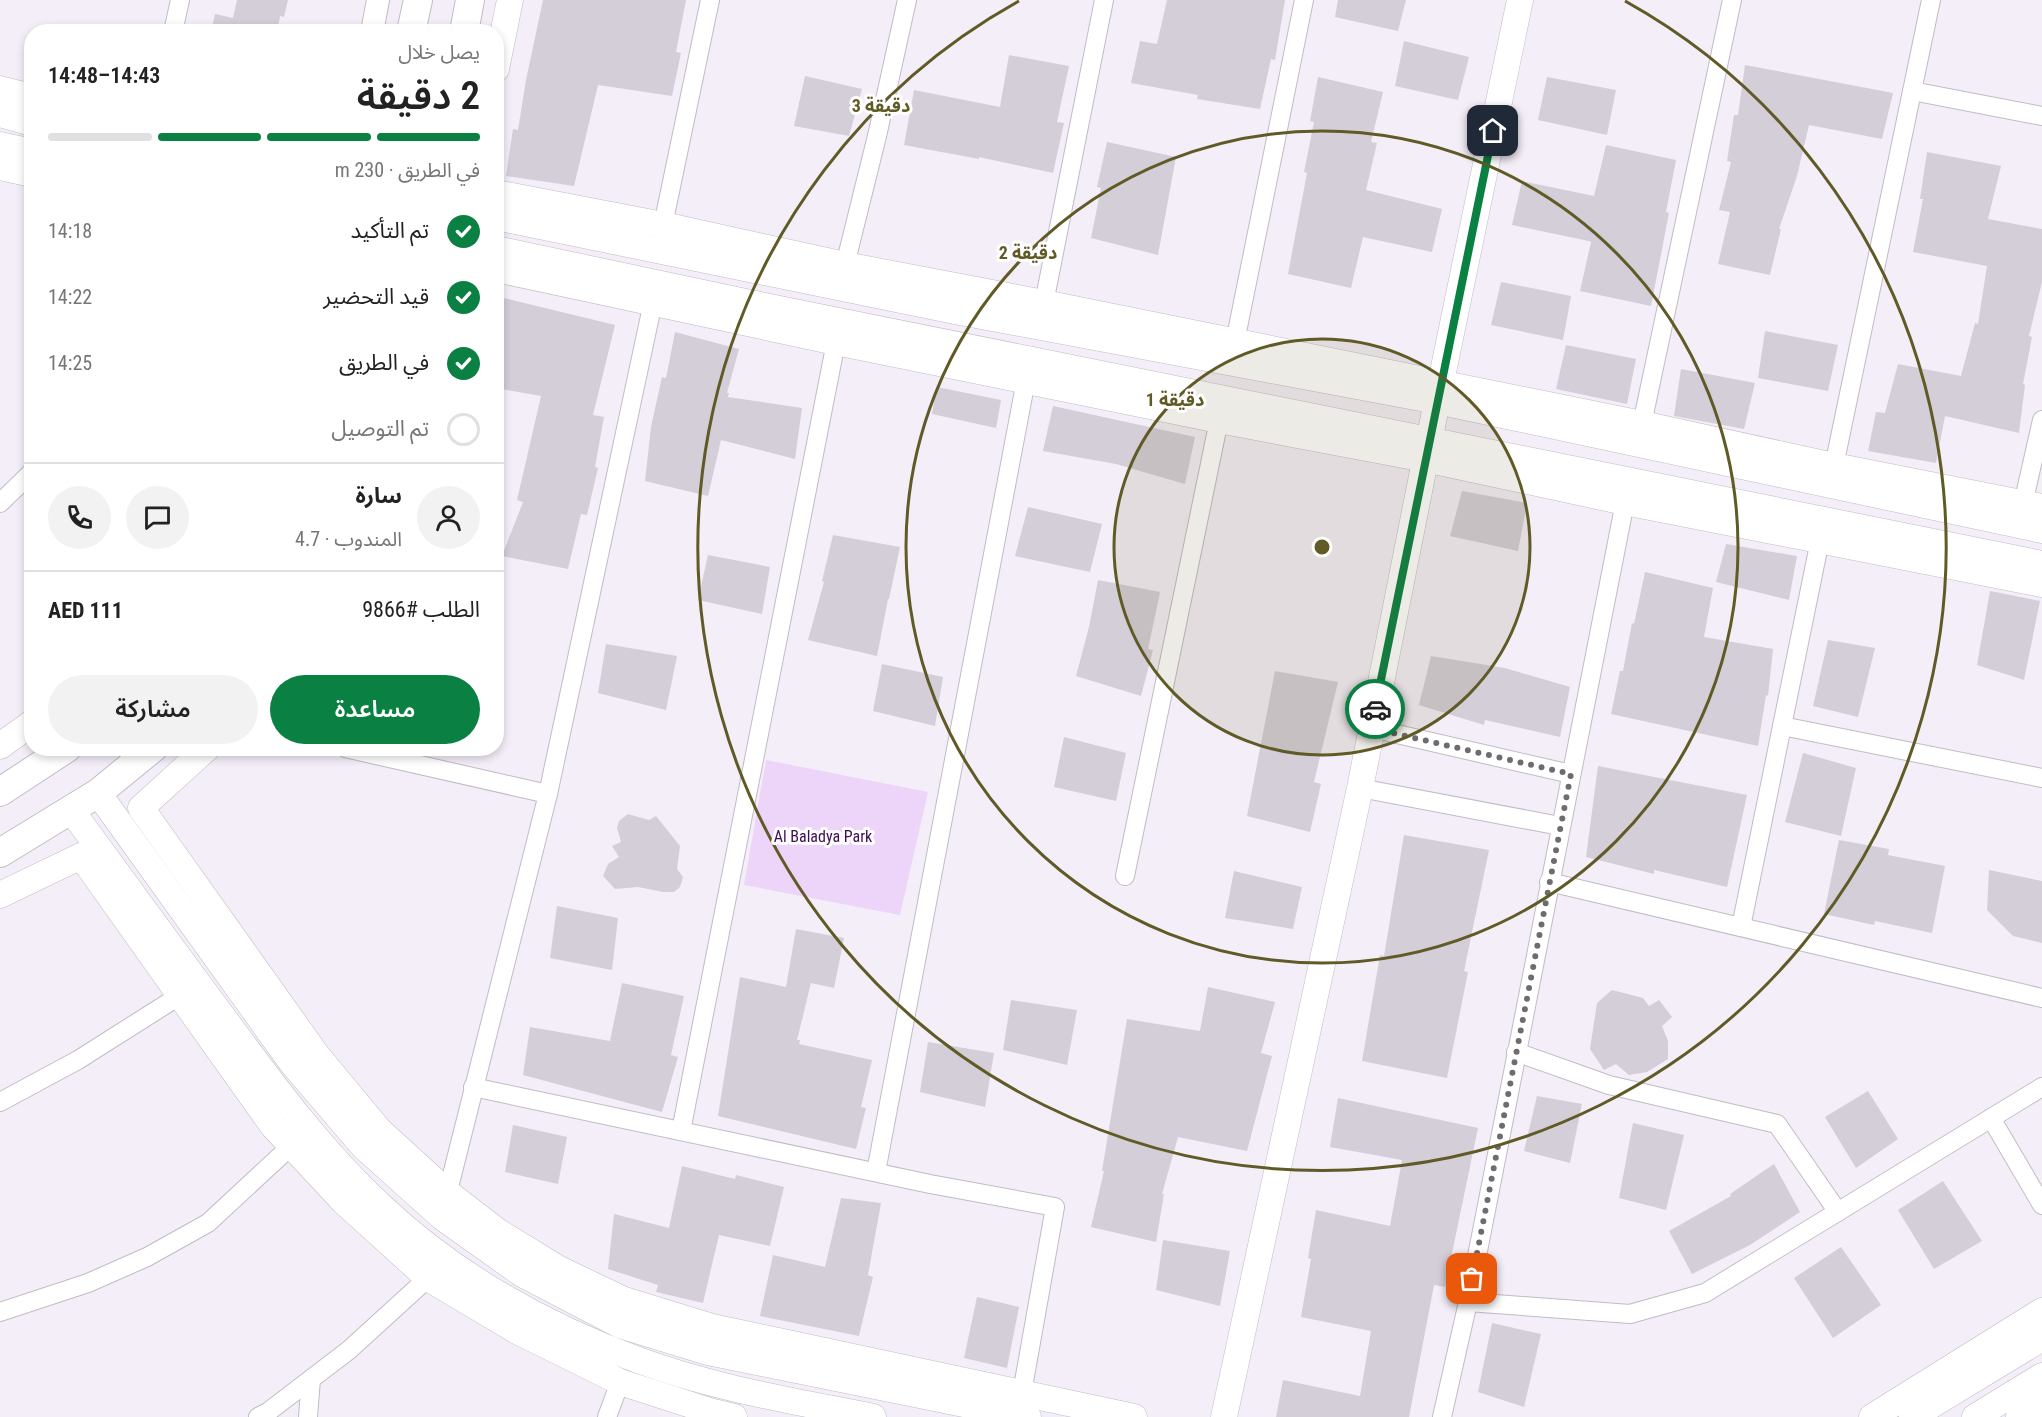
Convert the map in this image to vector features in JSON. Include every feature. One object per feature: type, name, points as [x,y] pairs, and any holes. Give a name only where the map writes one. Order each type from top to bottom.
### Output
[{"type":"main road","points":[[413,24],[418,0]]},
{"type":"main road","points":[[466,24],[470,0]]},
{"type":"main road","points":[[504,30],[510,0]]},
{"type":"main road","points":[[1224,1417],[1360,788],[1438,392],[1520,0]]},
{"type":"main road","points":[[0,89],[24,95]]},
{"type":"main road","points":[[0,114],[24,121]]},
{"type":"main road","points":[[0,145],[24,151]]},
{"type":"main road","points":[[0,167],[24,172]]},
{"type":"main road","points":[[504,195],[663,225],[845,266],[1235,342],[1438,392],[2042,530]]},
{"type":"main road","points":[[504,219],[955,311],[1642,424],[2032,506]]},
{"type":"main road","points":[[504,251],[1427,449],[2042,564]]},
{"type":"main road","points":[[504,271],[836,342],[1219,420],[1427,449],[1625,502],[2042,585]]},
{"type":"main road","points":[[0,746],[24,729]]},
{"type":"main road","points":[[0,792],[55,756]]},
{"type":"main road","points":[[0,853],[98,793],[143,756]]},
{"type":"main road","points":[[198,756],[141,808],[316,1054],[445,1205]]},
{"type":"main road","points":[[98,793],[292,1063],[363,1146],[445,1205],[522,1274],[620,1325],[708,1352],[1025,1405],[1134,1417]]},
{"type":"main road","points":[[71,810],[258,1065],[320,1143],[381,1207],[437,1253],[491,1290],[566,1330],[638,1360],[723,1386],[873,1417]]},
{"type":"main road","points":[[0,895],[81,856],[178,996],[273,1126],[343,1201],[428,1278],[517,1331],[620,1382],[734,1417]]},
{"type":"main road","points":[[1872,1417],[2042,1311]]},
{"type":"main road","points":[[1912,1417],[2042,1338]]},
{"type":"main road","points":[[1975,1417],[2042,1376]]},
{"type":"main road","points":[[2019,1417],[2042,1403]]},
{"type":"street","points":[[174,24],[180,0]]},
{"type":"street","points":[[374,24],[378,0]]},
{"type":"street","points":[[663,225],[710,0]]},
{"type":"street","points":[[845,266],[907,0]]},
{"type":"street","points":[[1044,303],[1104,0]]},
{"type":"street","points":[[1235,342],[1304,0]]},
{"type":"street","points":[[1642,424],[1732,0]]},
{"type":"street","points":[[1834,466],[1931,0]]},
{"type":"street","points":[[1912,91],[2042,116]]},
{"type":"street","points":[[445,1205],[548,794],[653,302]]},
{"type":"street","points":[[681,1131],[836,342]]},
{"type":"street","points":[[876,1172],[1026,380]]},
{"type":"street","points":[[1125,876],[1219,420]]},
{"type":"street","points":[[2032,506],[2042,420]]},
{"type":"street","points":[[0,503],[24,480]]},
{"type":"street","points":[[1442,1417],[1468,1302],[1625,502]]},
{"type":"street","points":[[1740,927],[1820,540]]},
{"type":"street","points":[[1782,726],[2042,778]]},
{"type":"street","points":[[1371,728],[1571,774]]},
{"type":"street","points":[[380,756],[548,794]]},
{"type":"street","points":[[1360,788],[1560,826]]},
{"type":"street","points":[[1549,882],[2042,998]]},
{"type":"street","points":[[0,1102],[78,1060],[178,996]]},
{"type":"street","points":[[1516,1052],[1609,1085],[1777,1124],[1838,1212]]},
{"type":"street","points":[[473,1087],[876,1172],[1055,1207],[1025,1405]]},
{"type":"street","points":[[1468,1302],[1630,1314],[1706,1293],[2042,1087]]},
{"type":"street","points":[[1991,1118],[2042,1205]]},
{"type":"street","points":[[0,1312],[88,1283],[147,1257],[208,1223],[291,1146]]},
{"type":"street","points":[[258,1417],[268,1412],[349,1350],[428,1278]]},
{"type":"street","points":[[308,1417],[311,1379]]},
{"type":"street","points":[[607,1417],[620,1382]]},
{"type":"green space","name":"Al Baladya Park","points":[[766,760],[928,792],[900,915],[744,885]]},
{"type":"building","points":[[237,0],[288,0],[284,17],[280,16],[278,24],[213,24],[215,14],[233,18]]},
{"type":"building","points":[[543,0],[686,0],[676,52],[681,53],[672,96],[598,85],[574,186],[506,176],[513,129],[518,130]]},
{"type":"building","points":[[1167,0],[1285,0],[1275,60],[1271,59],[1260,109],[1197,99],[1198,95],[1131,83],[1140,41],[1157,44]]},
{"type":"building","points":[[1338,0],[1406,0],[1398,31],[1335,17]]},
{"type":"building","points":[[1404,41],[1469,57],[1458,100],[1395,86]]},
{"type":"building","points":[[1009,55],[1069,66],[1057,122],[1064,123],[1053,173],[979,157],[979,159],[904,145],[914,90],[1000,107]]},
{"type":"building","points":[[1745,65],[1893,93],[1882,139],[1809,125],[1797,176],[1779,229],[1781,229],[1770,275],[1718,264],[1730,212],[1719,210],[1731,162],[1727,161],[1734,115],[1738,115]]},
{"type":"building","points":[[805,76],[862,89],[849,136],[794,126]]},
{"type":"building","points":[[1318,77],[1383,92],[1371,142],[1377,143],[1366,190],[1442,209],[1432,252],[1363,237],[1351,288],[1288,274],[1307,173],[1304,172],[1314,122],[1310,121]]},
{"type":"building","points":[[1547,77],[1616,90],[1607,135],[1538,120]]},
{"type":"building","points":[[1107,142],[1176,157],[1158,255],[1091,238],[1101,188],[1097,187]]},
{"type":"building","points":[[1606,145],[1676,160],[1666,212],[1669,213],[1651,306],[1580,291],[1591,242],[1512,225],[1522,181],[1594,196]]},
{"type":"building","points":[[1927,152],[2001,166],[1988,219],[2042,229],[2042,282],[2029,336],[2032,337],[2023,384],[2025,385],[2019,433],[1945,416],[1936,463],[1868,451],[1876,412],[1885,413],[1898,364],[1961,376],[1975,323],[1978,324],[1987,266],[1913,252],[1923,199],[1920,199]]},
{"type":"building","points":[[1501,282],[1571,296],[1563,340],[1491,325]]},
{"type":"building","points":[[504,298],[615,325],[593,415],[604,417],[595,467],[598,468],[587,515],[581,514],[568,569],[504,556],[504,551],[523,502],[517,500],[541,396],[504,389]]},
{"type":"building","points":[[1765,331],[1838,345],[1828,391],[1758,378]]},
{"type":"building","points":[[675,332],[739,349],[727,393],[729,393],[728,397],[802,408],[795,459],[721,440],[708,496],[645,481],[651,427],[662,377],[666,378]]},
{"type":"building","points":[[1566,345],[1636,359],[1627,404],[1556,389]]},
{"type":"building","points":[[1681,369],[1755,383],[1744,429],[1674,416]]},
{"type":"building","points":[[937,387],[1001,400],[996,428],[932,414]]},
{"type":"building","points":[[1053,406],[1195,437],[1185,484],[1116,464],[1043,451]]},
{"type":"building","points":[[1462,491],[1527,503],[1518,551],[1450,536]]},
{"type":"building","points":[[1028,507],[1102,524],[1090,572],[1015,556]]},
{"type":"building","points":[[833,535],[900,547],[877,656],[808,640],[824,582],[822,581]]},
{"type":"building","points":[[1726,544],[1797,556],[1789,600],[1716,582]]},
{"type":"building","points":[[708,555],[770,567],[762,614],[698,600]]},
{"type":"building","points":[[1645,572],[1713,588],[1704,637],[1773,649],[1768,696],[1766,695],[1758,746],[1611,714]]},
{"type":"building","points":[[1098,580],[1160,592],[1148,649],[1153,650],[1141,696],[1076,676]]},
{"type":"building","points":[[1990,591],[2040,601],[2024,680],[1977,665]]},
{"type":"building","points":[[1828,640],[1875,648],[1858,717],[1813,706]]},
{"type":"building","points":[[606,644],[677,656],[666,710],[598,693]]},
{"type":"building","points":[[1431,656],[1505,668],[1570,687],[1560,737],[1485,720],[1484,725],[1419,705]]},
{"type":"building","points":[[882,664],[943,677],[935,726],[873,711]]},
{"type":"building","points":[[1275,671],[1338,682],[1314,782],[1321,784],[1310,832],[1247,816]]},
{"type":"building","points":[[1064,737],[1126,753],[1116,801],[1054,787]]},
{"type":"building","points":[[1803,753],[1856,768],[1841,836],[1785,822]]},
{"type":"building","points":[[1598,766],[1747,795],[1727,887],[1654,870],[1654,874],[1586,857]]},
{"type":"building","points":[[628,814],[649,820],[656,816],[680,846],[677,869],[683,877],[680,887],[674,892],[638,887],[615,889],[603,876],[608,864],[619,857],[612,846],[621,842],[617,828],[619,821]]},
{"type":"building","points":[[1404,835],[1489,850],[1464,971],[1468,972],[1447,1078],[1362,1061],[1380,955],[1384,956]]},
{"type":"building","points":[[1839,840],[1889,849],[1888,855],[1945,866],[1932,933],[1875,921],[1874,925],[1824,914]]},
{"type":"building","points":[[1989,870],[2042,881],[2042,943],[2013,936],[1987,910]]},
{"type":"building","points":[[1234,871],[1302,887],[1293,929],[1225,918]]},
{"type":"building","points":[[557,906],[618,918],[612,970],[550,958]]},
{"type":"building","points":[[796,929],[844,938],[834,988],[811,983],[797,1040],[800,1040],[799,1044],[872,1060],[861,1107],[866,1108],[856,1149],[718,1116],[740,977],[786,987]]},
{"type":"building","points":[[622,983],[684,996],[671,1055],[678,1057],[662,1112],[523,1075],[530,1027],[610,1041]]},
{"type":"building","points":[[1208,987],[1275,1002],[1261,1053],[1272,1056],[1247,1151],[1178,1137],[1162,1194],[1164,1194],[1156,1242],[1091,1227],[1104,1171],[1102,1171],[1127,1019],[1200,1031]]},
{"type":"building","points":[[1612,990],[1643,998],[1649,1006],[1659,1000],[1672,1017],[1662,1026],[1668,1041],[1668,1059],[1647,1072],[1629,1075],[1616,1064],[1604,1070],[1590,1049],[1597,1003]]},
{"type":"building","points":[[1011,1000],[1077,1010],[1067,1065],[1003,1050]]},
{"type":"building","points":[[928,1042],[994,1053],[985,1107],[920,1092]]},
{"type":"building","points":[[1868,1091],[1898,1139],[1856,1168],[1825,1117]]},
{"type":"building","points":[[1537,1096],[1582,1104],[1570,1163],[1524,1151]]},
{"type":"building","points":[[1338,1098],[1478,1128],[1445,1287],[1434,1285],[1409,1417],[1276,1417],[1283,1380],[1360,1396],[1371,1331],[1301,1317],[1311,1259],[1308,1258],[1316,1210],[1390,1226],[1402,1160],[1330,1147]]},
{"type":"building","points":[[1633,1123],[1684,1135],[1666,1210],[1619,1198]]},
{"type":"building","points":[[513,1125],[567,1137],[558,1184],[505,1172]]},
{"type":"building","points":[[1774,1164],[1800,1212],[1750,1245],[1692,1274],[1669,1231],[1731,1196],[1730,1194]]},
{"type":"building","points":[[682,1166],[735,1179],[736,1175],[784,1187],[770,1246],[719,1235],[703,1303],[656,1292],[658,1285],[608,1269],[614,1214],[669,1228]]},
{"type":"building","points":[[1943,1181],[1982,1241],[1934,1269],[1898,1210]]},
{"type":"building","points":[[841,1198],[881,1203],[868,1275],[873,1277],[859,1336],[760,1316],[773,1255],[825,1267]]},
{"type":"building","points":[[1163,1240],[1230,1251],[1220,1306],[1156,1290]]},
{"type":"building","points":[[1841,1247],[1881,1305],[1833,1338],[1794,1278]]},
{"type":"building","points":[[977,1297],[1019,1307],[1007,1368],[964,1358]]},
{"type":"building","points":[[1492,1323],[1541,1334],[1524,1407],[1478,1392]]},
{"type":"way so far","points":[[1375,709],[1371,728],[1571,774],[1472,1279]]},
{"type":"route","points":[[1375,709],[1493,131]]}]
